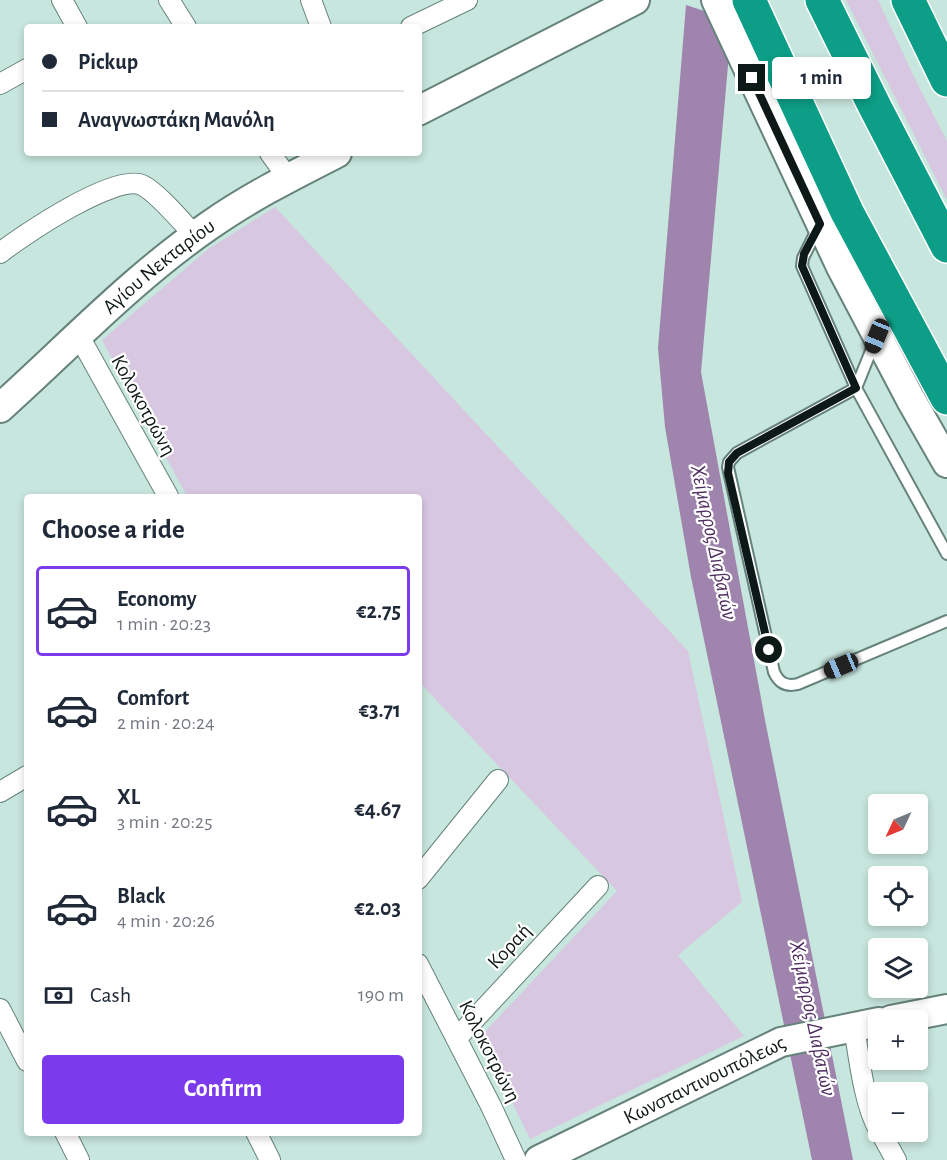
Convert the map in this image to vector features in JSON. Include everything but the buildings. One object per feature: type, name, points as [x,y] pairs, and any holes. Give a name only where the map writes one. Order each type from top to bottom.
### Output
[{"type":"highway","points":[[749,0],[847,212],[947,398]]},
{"type":"highway","points":[[822,0],[874,107],[947,246]]},
{"type":"highway","points":[[908,0],[947,80]]},
{"type":"street","points":[[62,0],[75,24]]},
{"type":"street","points":[[169,0],[184,24]]},
{"type":"street","points":[[311,0],[320,24]]},
{"type":"street","points":[[417,24],[467,0]]},
{"type":"street","points":[[422,109],[635,0]]},
{"type":"street","points":[[716,0],[820,224],[877,336],[947,463]]},
{"type":"street","points":[[0,84],[24,71]]},
{"type":"street","points":[[272,156],[288,178]]},
{"type":"street","name":"Αγίου Νεκταρίου","points":[[0,408],[142,278],[195,236],[288,178],[331,156]]},
{"type":"street","points":[[0,254],[24,235],[68,209],[112,189],[132,183],[148,189],[195,236]]},
{"type":"street","name":"Κολοκοτρώνη","points":[[79,336],[167,494]]},
{"type":"street","points":[[0,792],[24,778]]},
{"type":"street","points":[[422,874],[498,780]]},
{"type":"street","name":"Κοραή","points":[[457,1038],[597,886]]},
{"type":"street","name":"Κολοκοτρώνη","points":[[422,972],[516,1160]]},
{"type":"street","points":[[0,1009],[24,1055]]},
{"type":"street","points":[[928,1013],[947,1009]]},
{"type":"street","points":[[867,1025],[866,1091],[868,1098]]},
{"type":"street","name":"Κωνσταντινουπόλεως","points":[[539,1160],[781,1042],[867,1025]]},
{"type":"street","points":[[67,1136],[79,1160]]},
{"type":"street","points":[[258,1136],[270,1160]]},
{"type":"street","points":[[885,1142],[896,1160]]},
{"type":"lane","points":[[820,224],[804,254],[802,266],[856,388],[947,554]]},
{"type":"lane","points":[[877,336],[856,388],[737,453],[729,462],[728,473],[774,672],[783,684],[790,686],[798,684],[947,621]]},
{"type":"shaded area","points":[[846,0],[878,0],[947,141],[947,200]]},
{"type":"shaded area","points":[[275,207],[688,651],[742,902],[678,955],[744,1036],[530,1139],[480,1037],[617,891],[422,685],[422,494],[186,494],[102,340],[207,250]]},
{"type":"water","name":"Χείμαρρος Διαβατών","points":[[686,5],[732,20],[701,372],[765,720],[853,1160],[812,1160],[691,577],[665,427],[658,348]]},
{"type":"route","points":[[752,78],[820,224],[804,254],[802,266],[856,388],[737,453],[729,462],[728,473],[769,650]]}]
